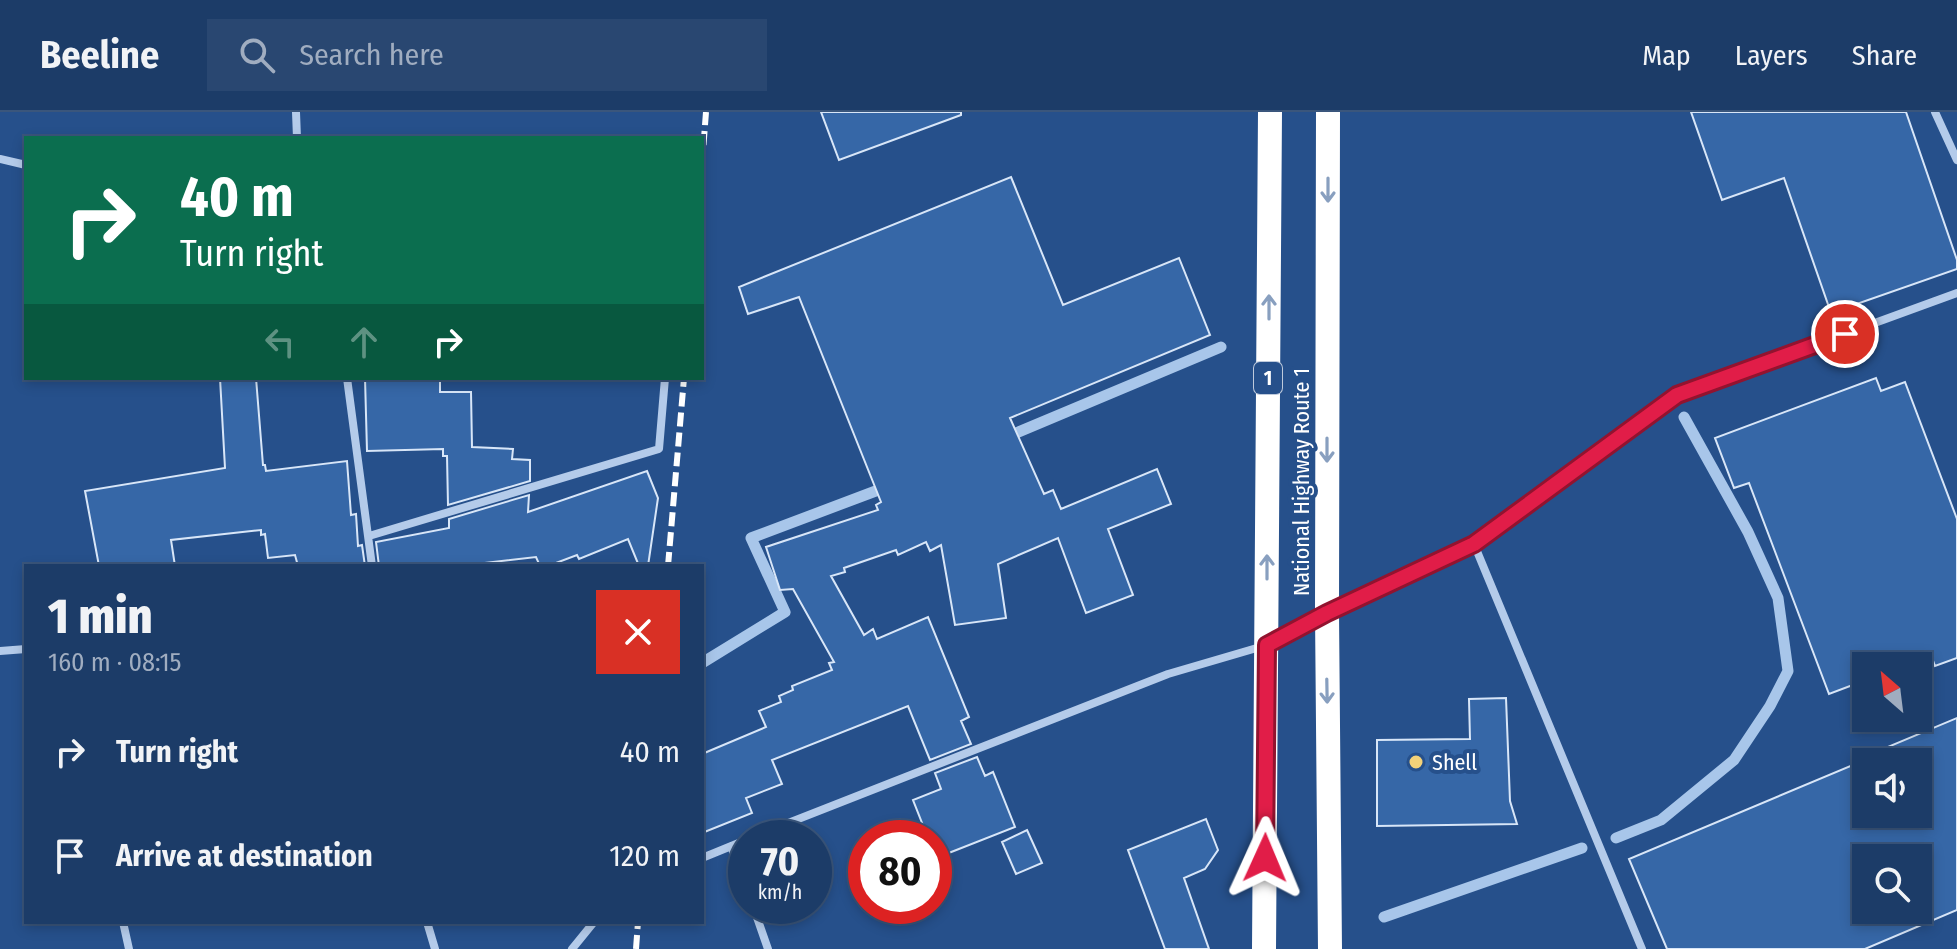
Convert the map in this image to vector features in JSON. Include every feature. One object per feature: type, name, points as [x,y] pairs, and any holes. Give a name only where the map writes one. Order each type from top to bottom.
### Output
[{"type":"highway","name":"National Highway Route 1","points":[[1264,949],[1270,112]]},
{"type":"highway","name":"National Highway Route 1","points":[[1328,112],[1330,949]]},
{"type":"street","points":[[296,112],[297,136]]},
{"type":"street","points":[[1935,112],[1957,160]]},
{"type":"street","points":[[0,159],[24,165]]},
{"type":"street","points":[[796,820],[1168,674],[1267,645],[1327,613],[1474,544],[1677,395],[1957,293]]},
{"type":"street","points":[[347,380],[372,564]]},
{"type":"street","points":[[369,536],[659,449],[665,380]]},
{"type":"street","points":[[1474,544],[1642,949]]},
{"type":"street","points":[[0,651],[24,649]]},
{"type":"street","points":[[704,857],[728,847]]},
{"type":"street","points":[[123,924],[129,949]]},
{"type":"street","points":[[428,924],[435,949]]},
{"type":"street","points":[[572,949],[592,924]]},
{"type":"street","points":[[759,924],[768,949]]},
{"type":"building","points":[[821,112],[961,112],[961,115],[839,160]]},
{"type":"building","points":[[1691,112],[1906,112],[1957,260],[1957,269],[1831,313],[1784,178],[1722,200]]},
{"type":"building","points":[[1011,177],[1063,305],[1179,258],[1210,335],[1010,418],[1044,494],[1053,490],[1061,509],[1157,469],[1171,504],[1108,529],[1133,595],[1086,613],[1058,538],[998,564],[1006,618],[955,625],[941,545],[930,551],[926,542],[898,555],[896,550],[844,568],[845,572],[831,576],[864,635],[873,629],[877,639],[928,617],[969,717],[961,721],[971,744],[930,760],[908,706],[772,760],[782,784],[746,798],[752,813],[728,820],[704,832],[704,753],[766,727],[759,711],[781,702],[779,696],[793,690],[792,686],[832,670],[829,663],[834,662],[793,589],[780,590],[766,547],[878,510],[876,505],[881,502],[799,297],[748,314],[739,287]]},
{"type":"building","points":[[1876,378],[1881,391],[1905,382],[1957,519],[1957,658],[1935,666],[1932,652],[1852,652],[1852,685],[1829,694],[1749,483],[1734,488],[1715,438]]},
{"type":"building","points":[[220,380],[256,380],[266,471],[347,461],[351,515],[356,514],[358,546],[362,545],[365,564],[297,564],[295,555],[268,558],[265,534],[261,535],[261,530],[171,540],[175,564],[99,564],[85,491],[225,468]]},
{"type":"building","points":[[365,380],[440,380],[440,392],[471,392],[472,447],[513,449],[512,459],[530,460],[530,481],[448,505],[447,456],[443,456],[443,449],[367,451]]},
{"type":"building","points":[[647,471],[658,498],[648,564],[638,564],[628,539],[579,559],[577,555],[553,564],[539,564],[536,557],[476,564],[379,564],[376,542],[449,528],[449,519],[529,495],[528,512]]},
{"type":"building","points":[[1506,698],[1510,801],[1517,824],[1377,826],[1377,740],[1470,739],[1469,699]]},
{"type":"building","points":[[1957,718],[1957,910],[1932,921],[1932,844],[1852,844],[1852,924],[1924,924],[1865,949],[1667,949],[1629,859],[1852,765],[1852,828],[1932,828],[1932,748],[1885,748],[1924,732],[1932,732],[1932,728]]},
{"type":"building","points":[[977,757],[985,776],[993,772],[1015,827],[952,852],[952,820],[921,820],[913,800],[941,789],[935,773]]},
{"type":"building","points":[[1206,819],[1218,850],[1205,869],[1184,878],[1209,949],[1165,949],[1128,850]]},
{"type":"building","points":[[1027,830],[1042,863],[1016,874],[1002,842]]},
{"type":"waterway","points":[[1004,438],[1221,347]]},
{"type":"waterway","points":[[1616,838],[1661,820],[1734,760],[1770,706],[1788,671],[1778,598],[1748,532],[1684,417]]},
{"type":"waterway","points":[[704,662],[785,612],[751,538],[889,486]]},
{"type":"waterway","points":[[1384,917],[1582,848]]},
{"type":"railway","points":[[704,138],[706,112]]},
{"type":"railway","points":[[668,564],[684,380]]},
{"type":"railway","points":[[636,949],[638,924]]},
{"type":"place","name":"Shell","points":[[1416,762]]},
{"type":"route","points":[[1265,858],[1267,645],[1327,613],[1474,544],[1677,395],[1845,334]]}]
